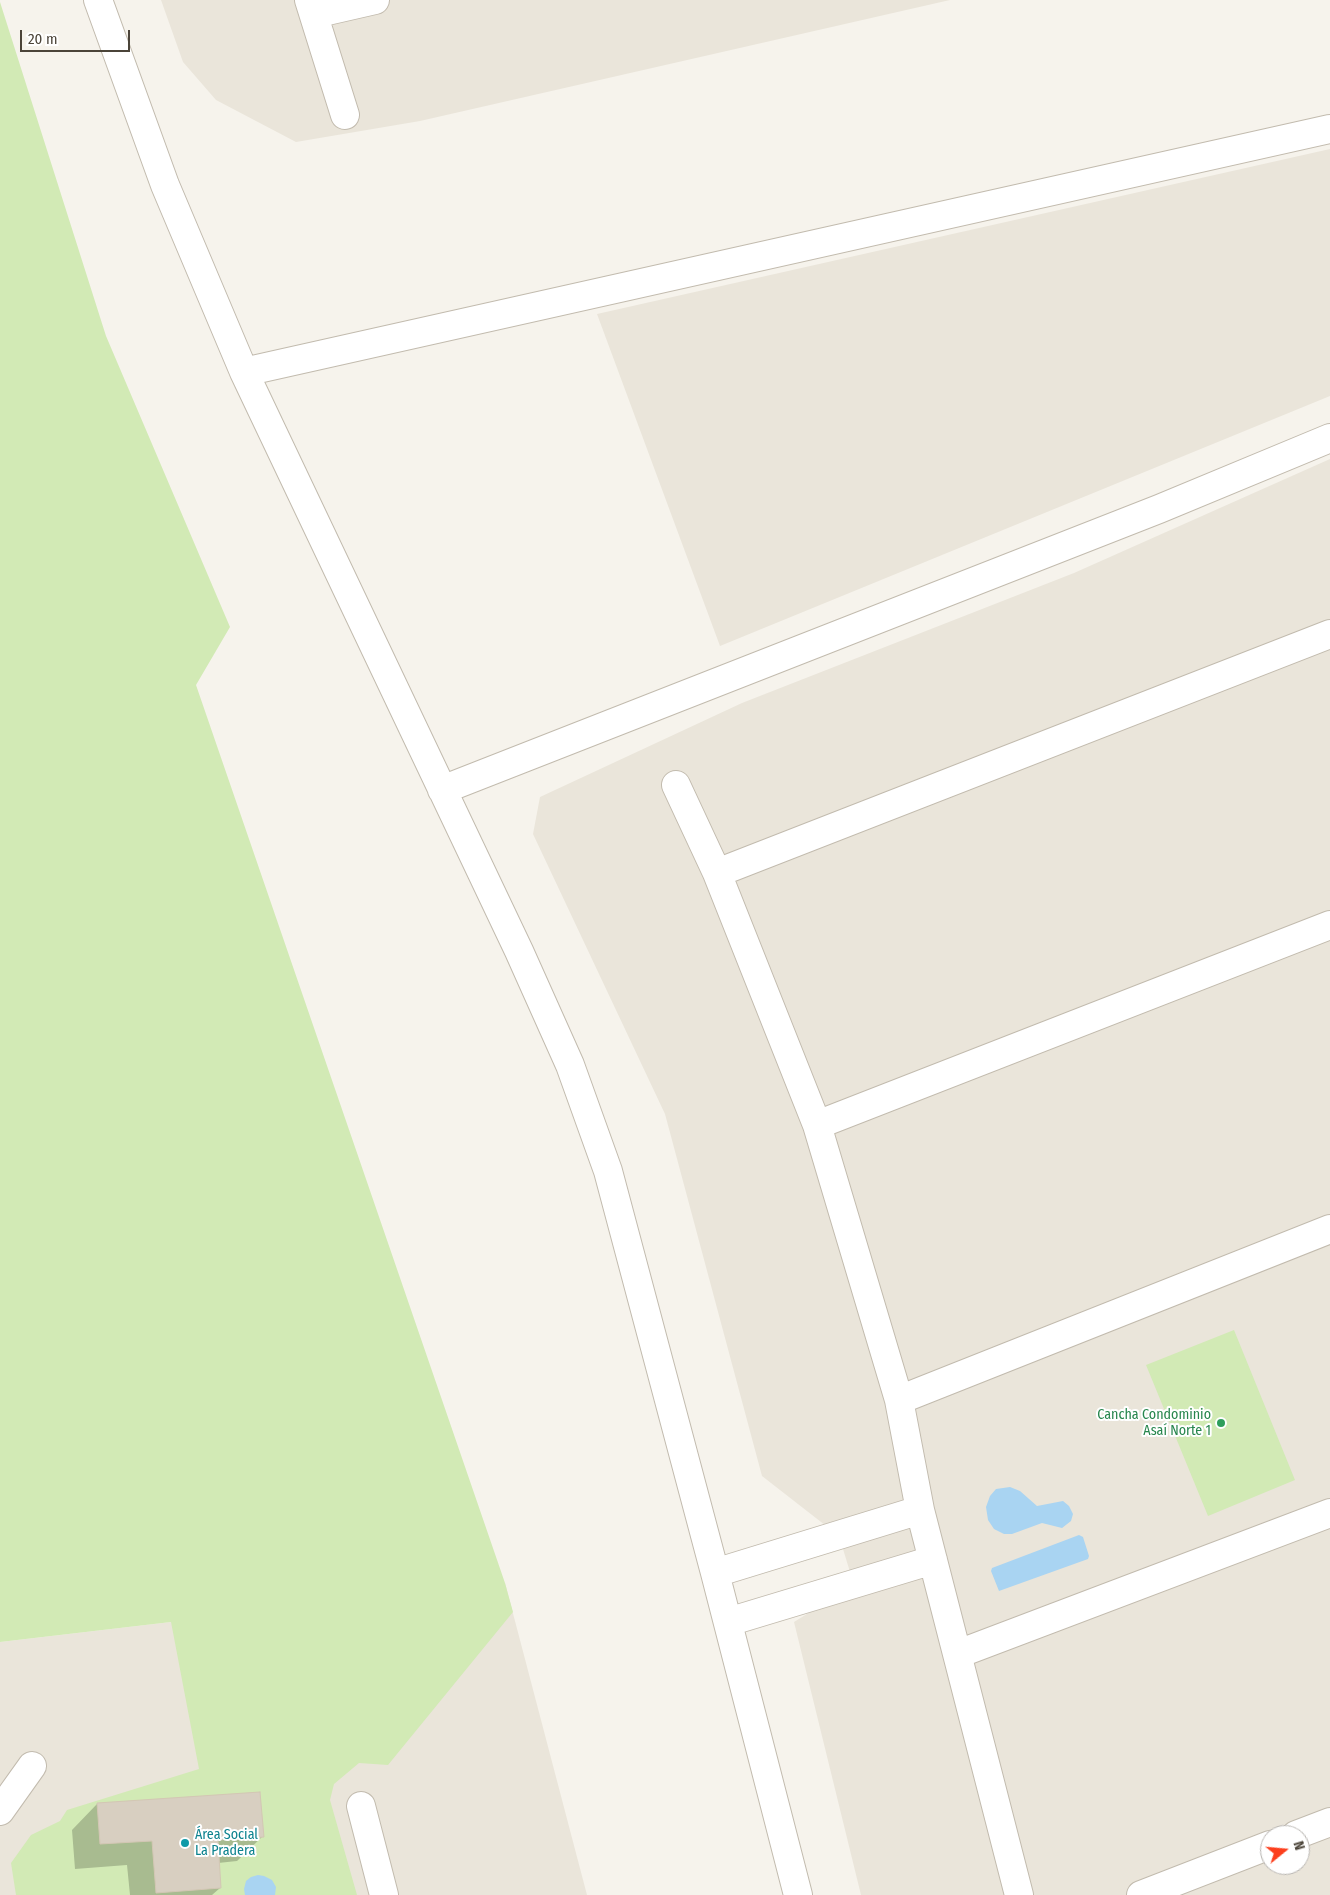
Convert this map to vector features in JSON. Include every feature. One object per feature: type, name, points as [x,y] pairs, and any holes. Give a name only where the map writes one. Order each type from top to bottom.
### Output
[{"type":"street","points":[[98,0],[164,185],[244,372],[519,951],[566,1056],[608,1171],[728,1622],[798,1895]]},
{"type":"street","points":[[345,115],[312,7],[375,0]]},
{"type":"street","points":[[244,372],[1330,129]]},
{"type":"street","points":[[442,790],[1159,509],[1330,438]]},
{"type":"street","points":[[716,873],[1330,634]]},
{"type":"street","points":[[676,785],[716,873],[817,1126],[899,1400],[920,1510],[1019,1895]]},
{"type":"street","points":[[817,1126],[1330,925]]},
{"type":"street","points":[[899,1400],[1330,1229]]},
{"type":"street","points":[[715,1573],[920,1510]]},
{"type":"street","points":[[958,1654],[1330,1513]]},
{"type":"street","points":[[728,1622],[934,1560]]},
{"type":"street","points":[[0,1811],[32,1766]]},
{"type":"street","points":[[361,1806],[384,1895]]},
{"type":"street","points":[[1310,1830],[1330,1822]]},
{"type":"street","points":[[1141,1895],[1260,1849]]},
{"type":"shaded area","points":[[161,0],[950,0],[420,121],[296,142],[216,100],[183,62]]},
{"type":"shaded area","points":[[1330,149],[1330,396],[720,646],[597,314]]},
{"type":"shaded area","points":[[1330,459],[1330,1895],[861,1895],[794,1622],[854,1585],[839,1536],[762,1476],[665,1114],[533,834],[540,797],[742,703],[1074,573]]},
{"type":"shaded area","points":[[505,1583],[587,1895],[0,1895],[0,1642]]},
{"type":"green space","points":[[0,2],[106,336],[230,627],[196,685],[505,1583],[513,1612],[388,1765],[359,1763],[334,1784],[330,1800],[357,1895],[16,1895],[11,1863],[31,1835],[60,1821],[67,1810],[199,1769],[171,1622],[0,1642]]},
{"type":"green space","name":"Cancha Condominio Asaí Norte 1","points":[[1234,1330],[1295,1480],[1208,1516],[1146,1365]]},
{"type":"water","points":[[1010,1487],[1020,1491],[1037,1506],[1063,1501],[1069,1506],[1073,1514],[1071,1521],[1062,1528],[1042,1523],[1012,1534],[1004,1534],[994,1529],[988,1520],[986,1507],[990,1496],[996,1489]]},
{"type":"water","points":[[1079,1535],[1083,1537],[1089,1556],[1088,1559],[999,1591],[991,1571],[992,1568]]},
{"type":"water","points":[[258,1875],[272,1880],[276,1887],[275,1895],[245,1895],[246,1881]]},
{"type":"building","name":"Área Social La Pradera","points":[[260,1792],[264,1837],[218,1840],[221,1888],[156,1893],[152,1841],[100,1844],[97,1803]]},
{"type":"place","name":"Cancha Condominio Asaí Norte 1","points":[[1221,1423]]},
{"type":"place","name":"Área Social La Pradera","points":[[185,1843]]}]
